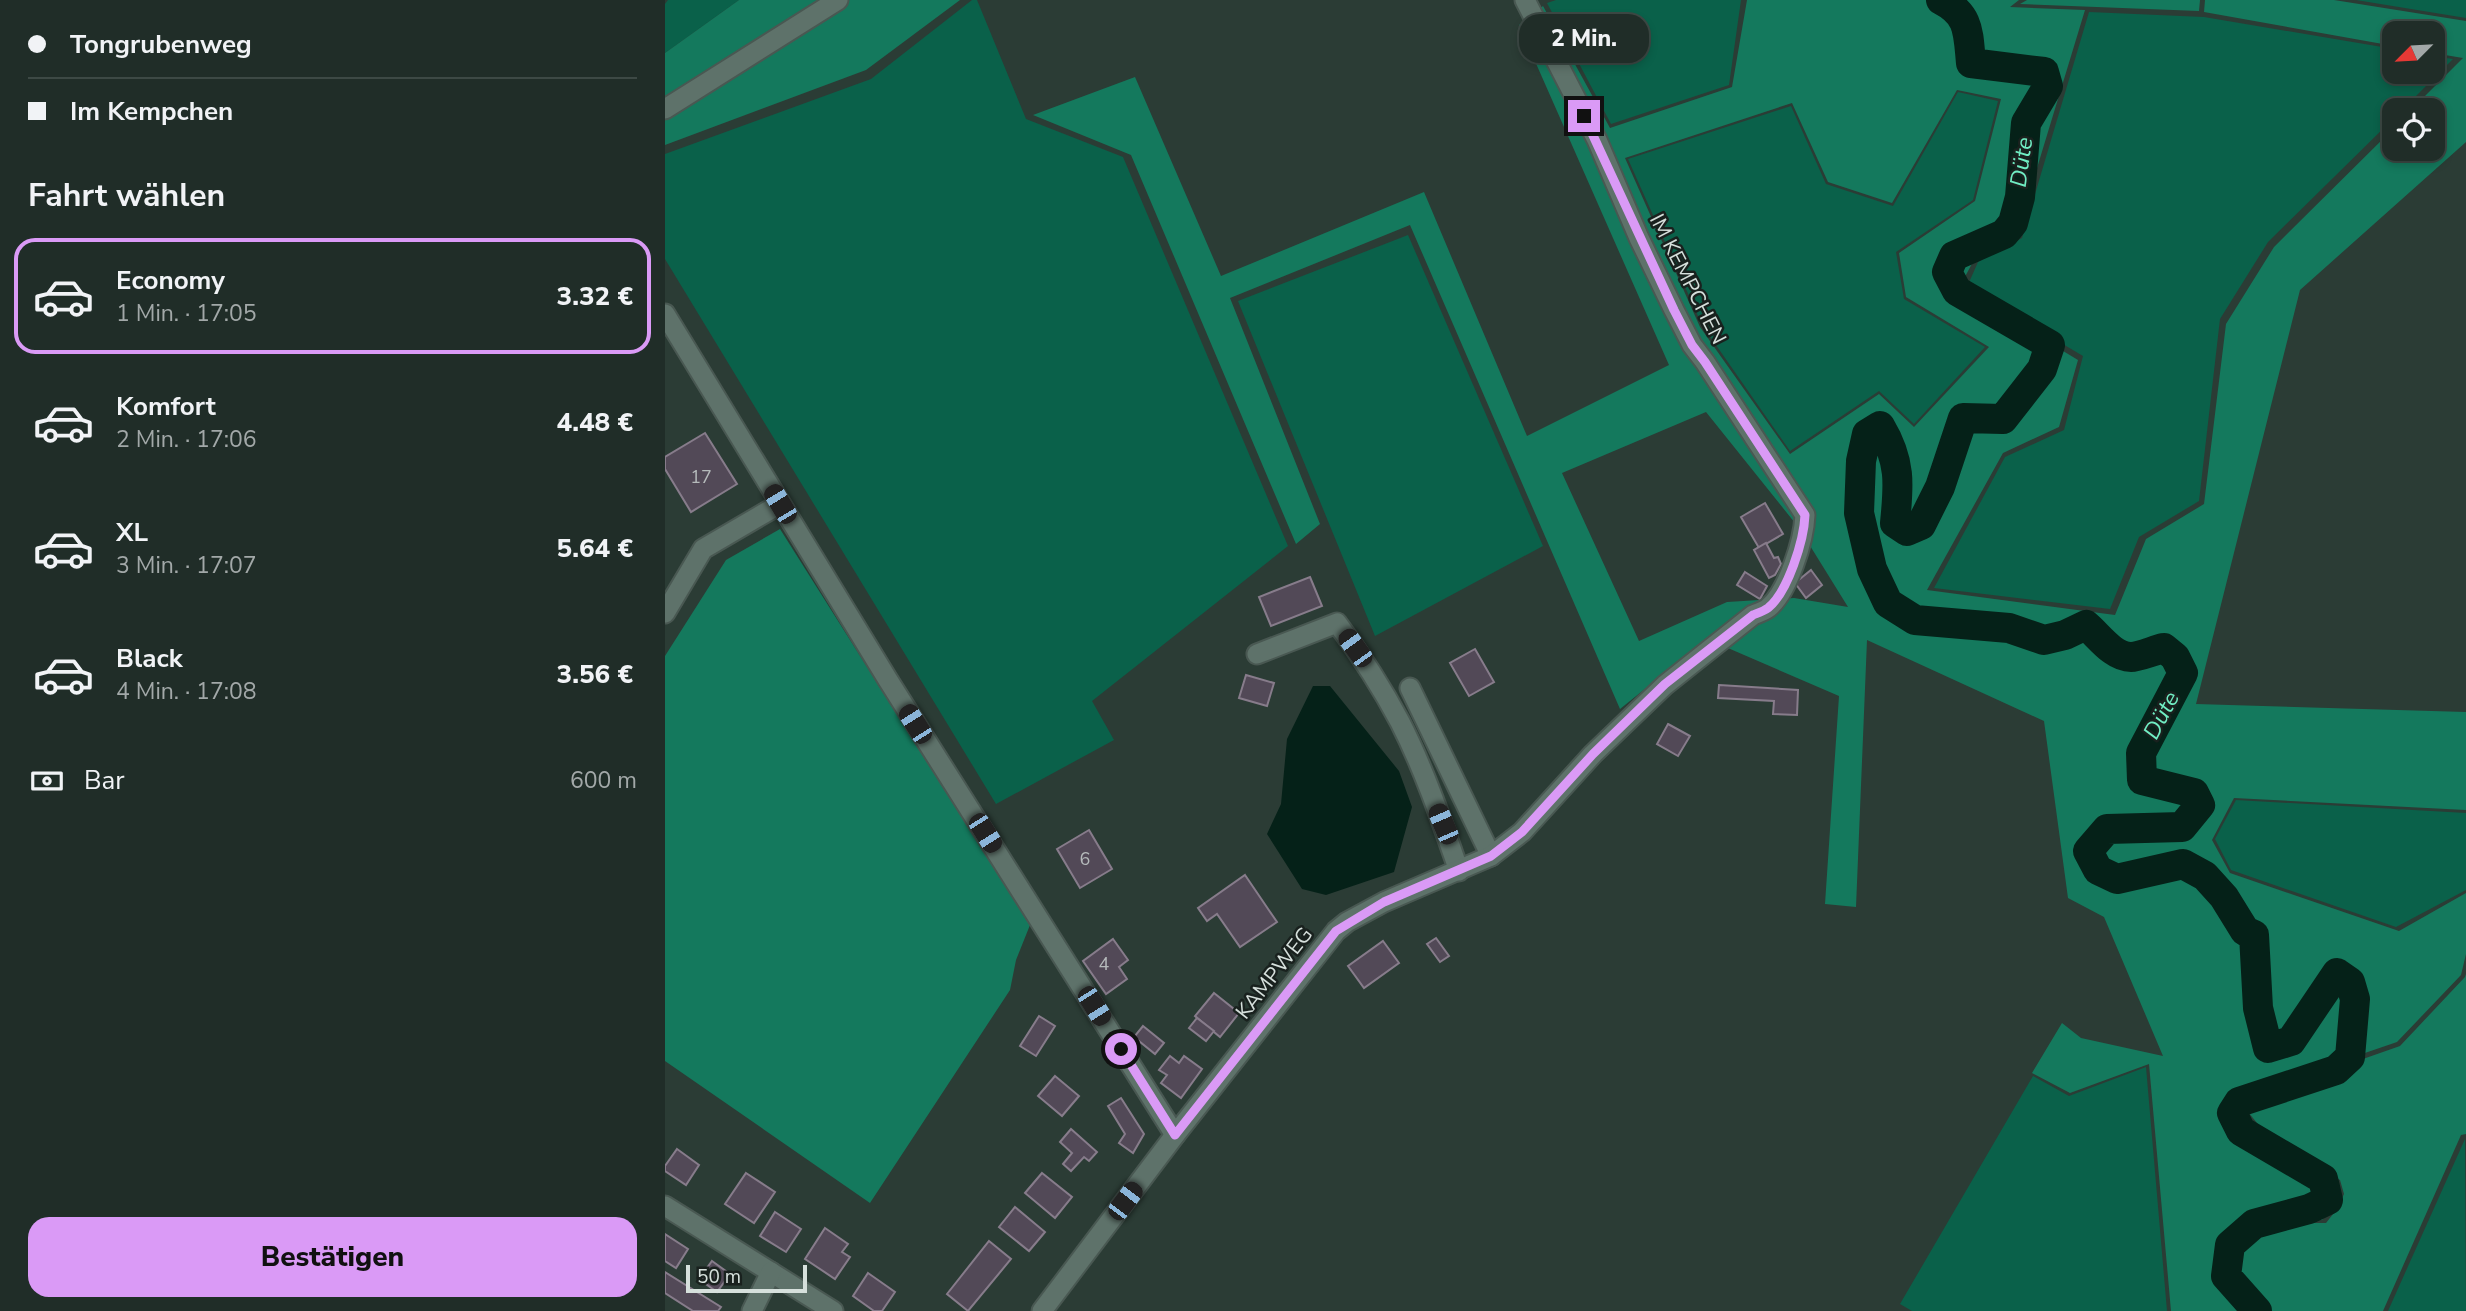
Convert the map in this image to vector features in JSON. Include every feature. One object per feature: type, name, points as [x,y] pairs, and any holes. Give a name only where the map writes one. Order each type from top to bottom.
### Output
[{"type":"street","points":[[665,109],[838,0]]},
{"type":"street","name":"IM KEMPCHEN","points":[[1525,0],[1597,141],[1639,237],[1692,345],[1805,515],[1805,532],[1790,577],[1769,607]]},
{"type":"street","points":[[665,314],[888,680],[1175,1135]]},
{"type":"street","points":[[665,614],[703,550],[780,504]]},
{"type":"street","name":"KAMPWEG","points":[[1042,1311],[1175,1135],[1336,931],[1384,902],[1491,856],[1522,832],[1593,754],[1665,684],[1753,615],[1769,607]]},
{"type":"street","points":[[1257,654],[1337,623],[1400,722],[1443,824],[1459,872]]},
{"type":"street","points":[[1410,688],[1491,856]]},
{"type":"street","points":[[665,1206],[834,1311]]},
{"type":"street","points":[[752,1311],[771,1272]]},
{"type":"green space","points":[[668,0],[739,0],[665,53],[665,4]]},
{"type":"green space","points":[[739,0],[960,0],[866,70],[665,145],[665,53]]},
{"type":"green space","points":[[972,0],[977,0],[1026,119],[1123,157],[1288,546],[1092,701],[1114,740],[996,804],[665,259],[665,154],[871,79]]},
{"type":"green space","points":[[1556,0],[1741,0],[1729,85],[1611,124],[1547,3]]},
{"type":"green space","points":[[1747,0],[2019,0],[2010,7],[2085,10],[2017,234],[1975,258],[1959,288],[2078,360],[2059,427],[2003,453],[1927,590],[2115,615],[2146,539],[2204,504],[2226,324],[2274,247],[2382,140],[2382,161],[2445,161],[2300,290],[2196,704],[2466,712],[2466,810],[2234,798],[2212,840],[2230,873],[2399,931],[2466,893],[2466,954],[2461,975],[2397,1042],[2286,1080],[2240,1107],[2264,1138],[2337,1183],[2336,1202],[2322,1220],[2296,1217],[2255,1232],[2234,1247],[2232,1264],[2249,1294],[2251,1311],[2171,1311],[2149,1064],[2070,1093],[2032,1073],[2062,1023],[2081,1038],[2163,1056],[2104,917],[2068,898],[2044,721],[1867,640],[1856,907],[1825,904],[1839,696],[1707,639],[1620,709],[1410,225],[1230,298],[1320,524],[1296,544],[1131,155],[1033,115],[1135,77],[1221,276],[1424,192],[1527,436],[1669,365],[1519,25],[1543,6],[1610,128],[1732,87]],"holes":[[[1957,90],[2001,99],[1975,201],[1899,253],[1906,297],[1989,347],[1914,427],[1879,394],[1790,454],[1700,327],[1625,158],[1792,103],[1828,182],[1892,203]],[[1706,412],[1799,528],[1848,607],[1794,598],[1727,602],[1639,641],[1562,473]]]},
{"type":"green space","points":[[2027,0],[2200,0],[2199,11],[2020,4]]},
{"type":"green space","points":[[2205,0],[2334,0],[2466,21],[2466,142],[2445,161],[2445,98],[2423,98],[2437,84],[2445,84],[2445,76],[2463,58],[2445,55],[2445,21],[2382,21],[2382,44],[2204,12]]},
{"type":"green space","points":[[2356,0],[2466,0],[2466,18]]},
{"type":"green space","points":[[2089,12],[2204,17],[2382,47],[2382,84],[2428,84],[2414,98],[2382,98],[2382,130],[2268,242],[2220,319],[2199,501],[2139,537],[2110,609],[1934,588],[2005,457],[2064,430],[2083,356],[1967,287],[1978,262],[2022,238]]},
{"type":"green space","points":[[2445,58],[2453,59],[2445,67]]},
{"type":"green space","points":[[1958,92],[1998,101],[1973,200],[1896,252],[1904,299],[1985,347],[1914,424],[1879,391],[1790,451],[1702,325],[1628,159],[1791,106],[1826,184],[1893,206]]},
{"type":"green space","points":[[1408,235],[1543,546],[1375,636],[1238,301]]},
{"type":"green space","points":[[780,529],[1030,925],[1016,960],[1010,990],[870,1203],[665,1061],[665,656],[726,560]]},
{"type":"green space","points":[[2236,800],[2466,813],[2466,890],[2396,927],[2231,870],[2215,839]]},
{"type":"green space","points":[[2466,974],[2466,1134],[2461,1135],[2383,1311],[2256,1311],[2252,1294],[2237,1267],[2238,1253],[2246,1242],[2298,1223],[2326,1223],[2344,1194],[2340,1180],[2270,1139],[2244,1107],[2283,1087],[2400,1046]]},
{"type":"green space","points":[[2146,1067],[2167,1311],[1912,1311],[1900,1304],[2033,1076],[2069,1096]]},
{"type":"green space","points":[[2465,1139],[2466,1311],[2388,1311]]},
{"type":"shaded area","points":[[1313,686],[1330,686],[1399,771],[1412,807],[1394,872],[1326,895],[1302,889],[1267,834],[1281,804],[1287,739]]},
{"type":"building","points":[[705,433],[737,484],[691,512],[665,469],[665,457]]},
{"type":"building","points":[[1765,503],[1783,534],[1759,548],[1741,517]]},
{"type":"building","points":[[1766,543],[1774,558],[1778,557],[1781,564],[1775,575],[1769,578],[1754,550]]},
{"type":"building","points":[[1811,570],[1822,585],[1806,598],[1795,583]]},
{"type":"building","points":[[1745,572],[1767,586],[1760,599],[1737,585]]},
{"type":"building","points":[[1310,577],[1322,606],[1271,626],[1259,597]]},
{"type":"building","points":[[1475,649],[1494,682],[1469,696],[1450,663]]},
{"type":"building","points":[[1246,675],[1274,683],[1267,706],[1239,698]]},
{"type":"building","points":[[1719,685],[1798,690],[1797,715],[1773,714],[1774,701],[1718,698]]},
{"type":"building","points":[[1668,724],[1690,736],[1678,756],[1657,744]]},
{"type":"building","points":[[1089,830],[1112,869],[1080,888],[1057,849]]},
{"type":"building","points":[[1245,875],[1277,922],[1240,947],[1217,914],[1207,921],[1198,908]]},
{"type":"building","points":[[1436,938],[1449,956],[1440,962],[1427,944]]},
{"type":"building","points":[[1113,939],[1128,960],[1119,967],[1127,979],[1106,994],[1083,961]]},
{"type":"building","points":[[1383,941],[1399,963],[1364,988],[1348,966]]},
{"type":"building","points":[[1214,993],[1239,1013],[1220,1037],[1195,1016]]},
{"type":"building","points":[[1039,1016],[1055,1026],[1036,1056],[1020,1046]]},
{"type":"building","points":[[1197,1018],[1214,1031],[1206,1041],[1189,1028]]},
{"type":"building","points":[[1143,1026],[1164,1043],[1155,1054],[1134,1037]]},
{"type":"building","points":[[1170,1056],[1179,1063],[1184,1056],[1202,1069],[1181,1098],[1161,1083],[1167,1075],[1159,1070]]},
{"type":"building","points":[[1055,1076],[1079,1096],[1062,1116],[1038,1096]]},
{"type":"building","points":[[1121,1098],[1144,1134],[1133,1153],[1119,1143],[1125,1134],[1108,1106]]},
{"type":"building","points":[[1071,1129],[1097,1152],[1089,1161],[1084,1157],[1071,1171],[1063,1164],[1072,1153],[1060,1142]]},
{"type":"building","points":[[677,1149],[699,1165],[686,1185],[665,1171],[665,1166]]},
{"type":"building","points":[[746,1173],[775,1192],[754,1223],[725,1204]]},
{"type":"building","points":[[1042,1173],[1072,1197],[1055,1218],[1025,1193]]},
{"type":"building","points":[[1015,1207],[1045,1232],[1029,1251],[999,1227]]},
{"type":"building","points":[[775,1212],[801,1229],[786,1252],[760,1236]]},
{"type":"building","points":[[825,1228],[848,1244],[842,1252],[850,1257],[835,1279],[805,1259]]},
{"type":"building","points":[[665,1234],[688,1249],[676,1268],[665,1261]]},
{"type":"building","points":[[989,1241],[1011,1259],[968,1311],[947,1294]]},
{"type":"building","points":[[712,1261],[730,1274],[717,1292],[699,1279]]},
{"type":"building","points":[[665,1272],[721,1307],[718,1311],[693,1311],[665,1293]]},
{"type":"building","points":[[868,1273],[895,1292],[882,1311],[874,1311],[853,1296]]},
{"type":"waterway","name":"Düte","points":[[1941,0],[1957,12],[1966,26],[1971,63],[2044,72],[2048,86],[2026,123],[2020,197],[2013,223],[2004,234],[1954,256],[1947,272],[1957,291],[2050,345],[2042,369],[2003,419],[1963,418],[1940,487],[1921,525],[1907,531],[1895,523],[1898,484],[1892,450],[1880,426],[1867,434],[1861,461],[1859,513],[1872,569],[1888,603],[1915,620],[2009,628],[2044,640],[2065,635],[2086,625],[2118,654],[2134,657],[2164,648],[2175,657],[2183,673],[2141,753],[2142,780],[2194,793],[2200,805],[2182,827],[2107,829],[2088,851],[2098,870],[2117,879],[2183,864],[2205,876],[2224,897],[2245,931],[2254,935],[2258,1008],[2268,1048],[2291,1041],[2337,973],[2350,982],[2355,999],[2350,1057],[2336,1070],[2239,1102],[2232,1113],[2241,1131],[2323,1179],[2328,1200],[2309,1209],[2254,1224],[2230,1245],[2226,1276],[2257,1311]]},
{"type":"route","points":[[1121,1049],[1175,1135],[1336,931],[1384,902],[1491,856],[1522,832],[1617,729],[1665,684],[1753,615],[1769,607],[1790,577],[1805,532],[1805,515],[1692,345],[1584,116]]}]
